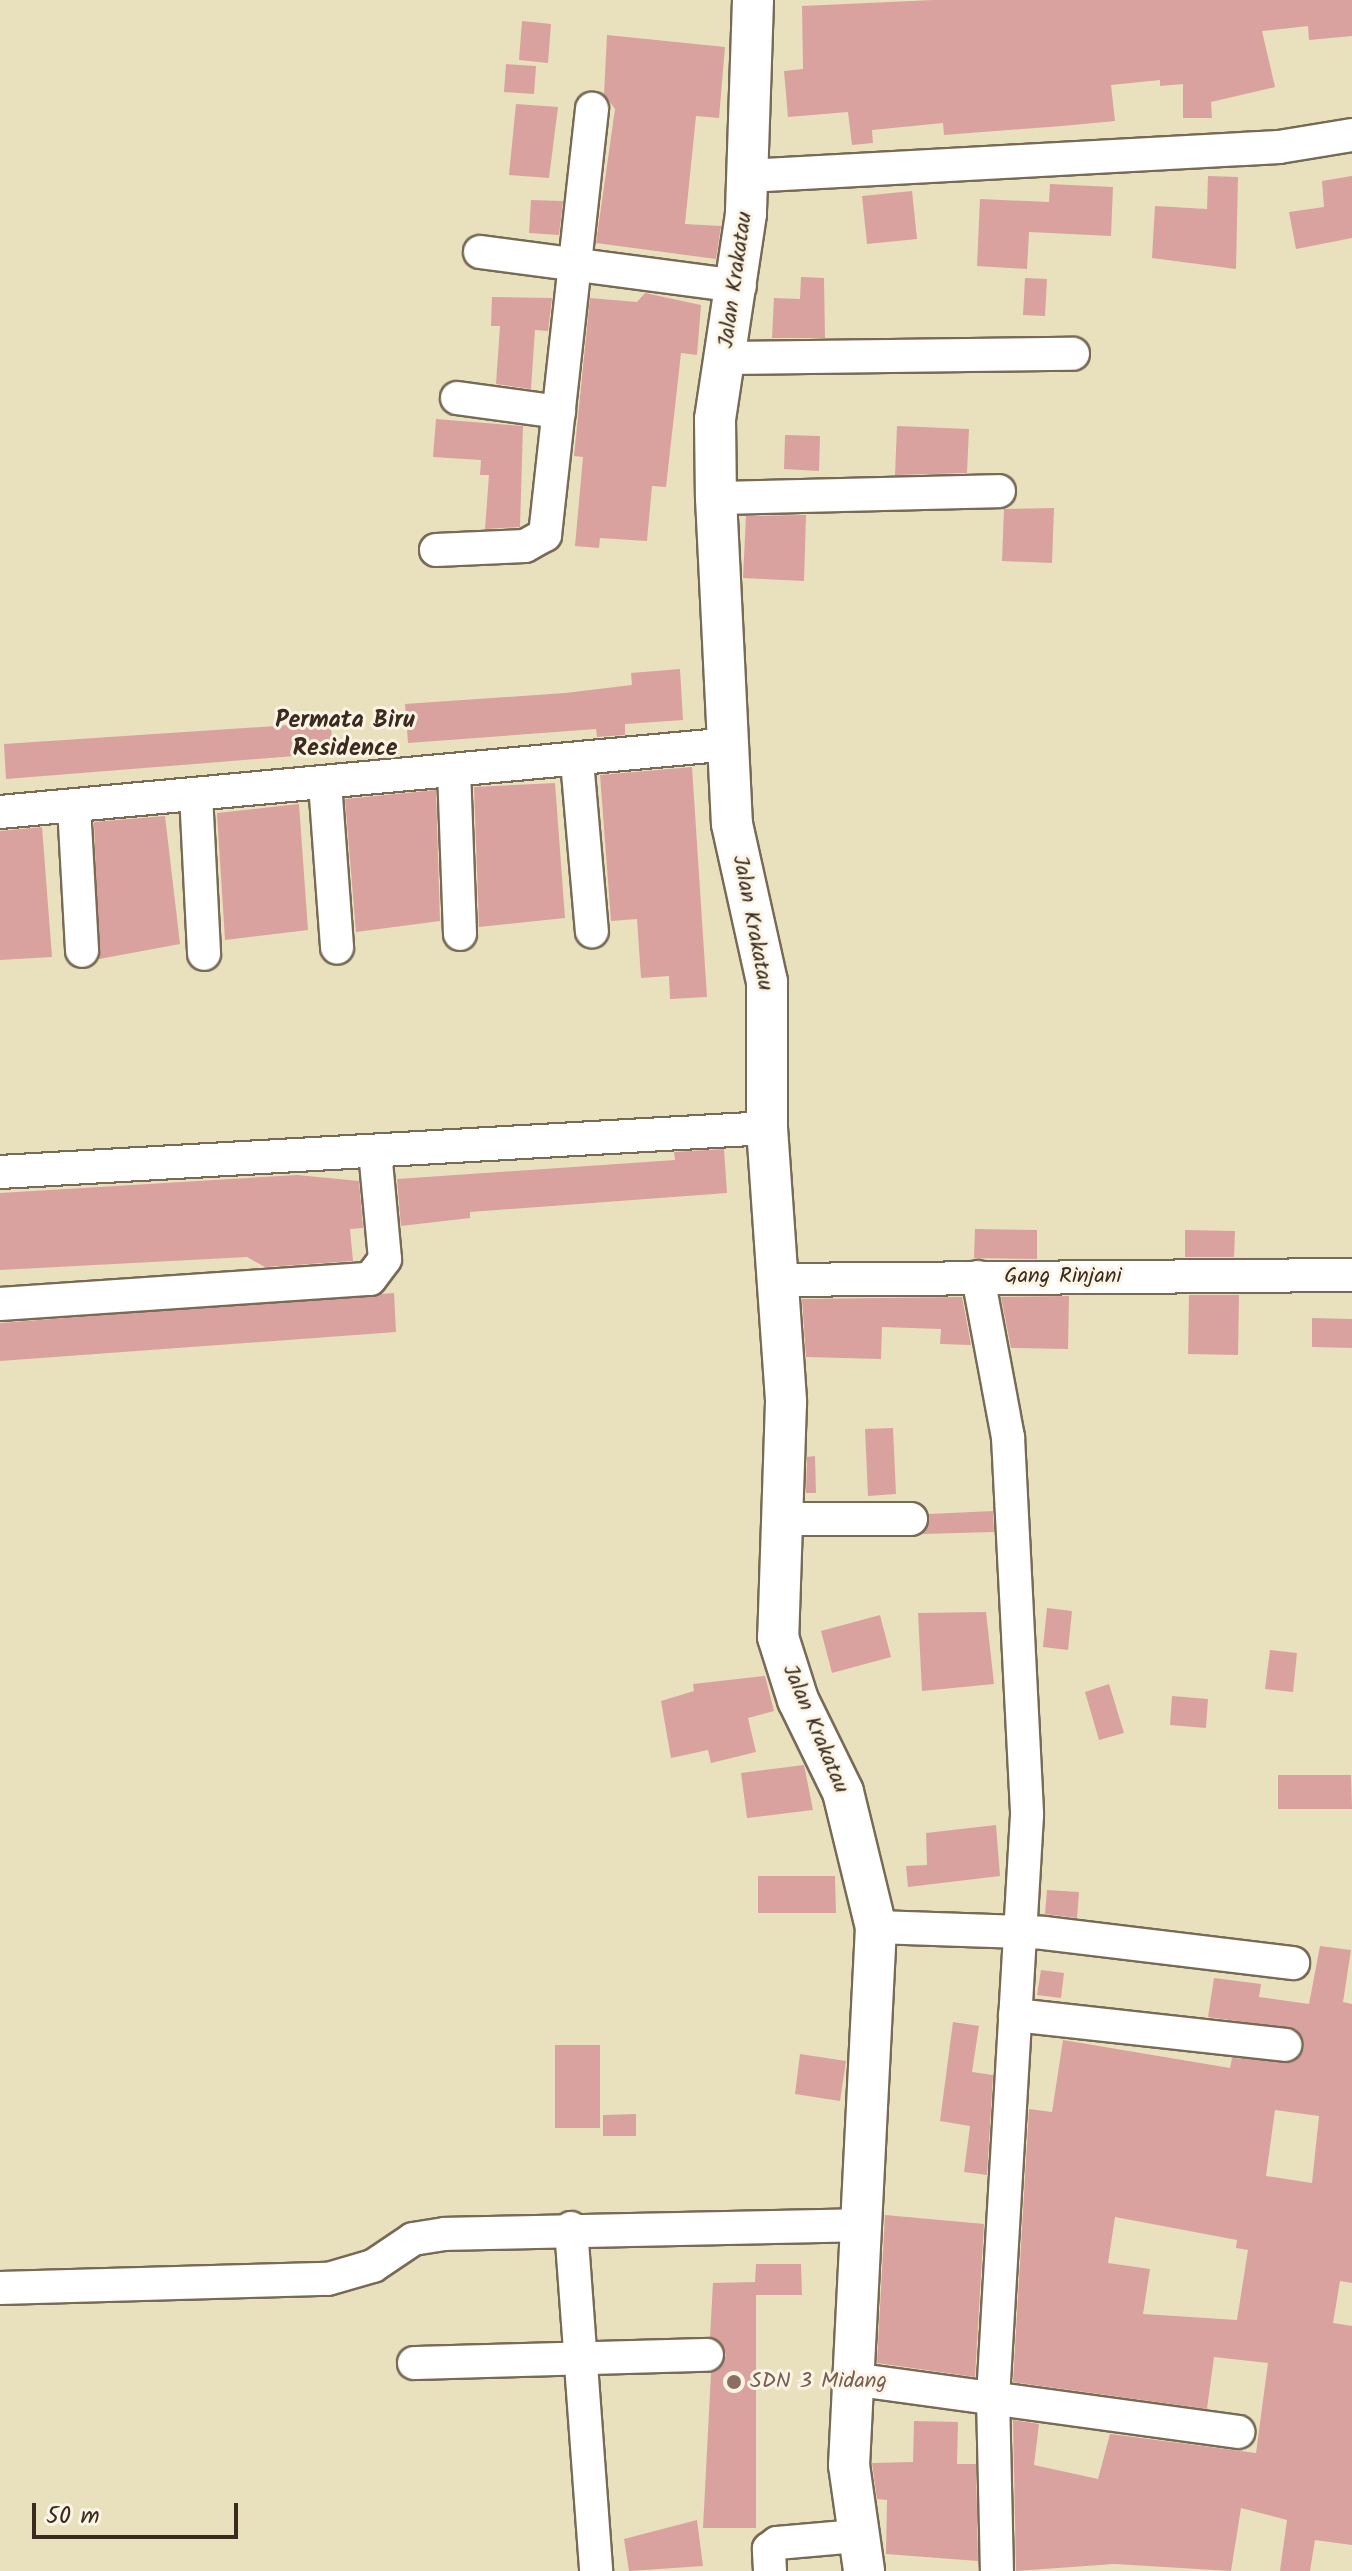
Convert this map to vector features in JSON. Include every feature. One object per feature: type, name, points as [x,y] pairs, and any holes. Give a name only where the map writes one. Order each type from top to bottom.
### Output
[{"type":"street","name":"Jalan Krakatau","points":[[753,0],[740,286],[715,419],[716,498],[732,824],[767,982],[767,1128],[775,1280],[786,1402],[778,1637],[798,1700],[843,1792],[876,1927],[865,2225],[852,2379],[849,2488],[861,2553]]},
{"type":"street","points":[[436,550],[525,546],[545,535],[592,109]]},
{"type":"street","points":[[747,176],[1217,151],[1352,135]]},
{"type":"street","points":[[480,252],[740,286]]},
{"type":"street","points":[[726,358],[1073,354]]},
{"type":"street","points":[[457,398],[559,412]]},
{"type":"street","points":[[716,498],[999,491]]},
{"type":"street","points":[[0,812],[577,761],[730,744]]},
{"type":"street","points":[[577,761],[592,931]]},
{"type":"street","points":[[454,770],[460,934]]},
{"type":"street","points":[[325,783],[337,948]]},
{"type":"street","points":[[196,794],[204,954]]},
{"type":"street","points":[[74,806],[82,951]]},
{"type":"street","points":[[0,1172],[767,1128]]},
{"type":"street","points":[[0,1304],[370,1279],[385,1259],[375,1151]]},
{"type":"street","name":"Gang Rinjani","points":[[775,1280],[1352,1275]]},
{"type":"street","points":[[978,1277],[1010,1460],[1026,1787],[1023,1933],[1015,2015],[993,2397],[997,2571]]},
{"type":"street","points":[[781,1519],[911,1519]]},
{"type":"street","points":[[876,1927],[1023,1933],[1293,1963]]},
{"type":"street","points":[[1015,2015],[1285,2045]]},
{"type":"street","points":[[0,2288],[328,2279],[373,2266],[423,2237],[571,2228],[865,2225]]},
{"type":"street","points":[[571,2228],[583,2357],[596,2571]]},
{"type":"street","points":[[414,2363],[707,2355]]},
{"type":"street","points":[[852,2379],[1238,2432]]},
{"type":"street","points":[[770,2571],[769,2549],[777,2543],[861,2553]]},
{"type":"building","points":[[933,0],[1352,0],[1352,36],[1309,40],[1308,26],[1262,31],[1275,87],[1211,102],[1212,118],[1183,118],[1183,84],[1160,86],[1160,80],[1111,85],[1115,121],[944,135],[943,123],[872,130],[873,143],[852,145],[848,112],[788,117],[784,71],[803,69],[802,6]]},
{"type":"building","points":[[522,21],[551,24],[548,63],[519,60]]},
{"type":"building","points":[[607,35],[725,47],[719,118],[696,116],[685,224],[721,226],[716,259],[596,243],[615,109],[604,94]]},
{"type":"building","points":[[506,64],[536,66],[534,94],[504,92]]},
{"type":"building","points":[[516,104],[558,107],[549,178],[509,175]]},
{"type":"building","points":[[1208,176],[1238,177],[1236,269],[1152,258],[1155,206],[1207,209]]},
{"type":"building","points":[[1352,176],[1352,238],[1296,249],[1289,212],[1324,207],[1322,181]]},
{"type":"building","points":[[1050,184],[1113,187],[1111,236],[1029,232],[1027,269],[977,266],[980,199],[1049,202]]},
{"type":"building","points":[[912,191],[917,239],[867,244],[862,196]]},
{"type":"building","points":[[531,200],[563,201],[559,235],[529,233]]},
{"type":"building","points":[[801,277],[824,278],[825,338],[772,338],[774,298],[800,299]]},
{"type":"building","points":[[1025,278],[1047,279],[1045,316],[1023,315]]},
{"type":"building","points":[[645,293],[701,305],[697,355],[681,353],[666,487],[652,486],[647,541],[600,538],[599,548],[575,546],[583,457],[574,456],[590,298],[637,302]]},
{"type":"building","points":[[492,297],[552,298],[548,331],[535,330],[531,389],[496,384],[500,326],[491,326]]},
{"type":"building","points":[[436,419],[523,426],[520,527],[485,529],[489,475],[480,475],[481,460],[433,457]]},
{"type":"building","points":[[897,426],[969,429],[967,473],[895,475]]},
{"type":"building","points":[[785,435],[820,436],[819,471],[784,469]]},
{"type":"building","points":[[1054,508],[1052,563],[1002,561],[1004,509]]},
{"type":"building","points":[[806,515],[804,581],[743,578],[746,516]]},
{"type":"building","points":[[680,669],[683,720],[625,724],[625,735],[597,737],[596,729],[408,743],[405,704],[632,685],[631,673]]},
{"type":"building","points":[[330,714],[333,753],[6,779],[4,744],[291,725],[290,716]]},
{"type":"building","points":[[692,767],[707,997],[670,999],[669,976],[641,978],[637,919],[611,921],[600,775]]},
{"type":"building","points":[[555,783],[565,918],[479,927],[474,787]]},
{"type":"building","points":[[436,790],[440,921],[356,932],[345,799]]},
{"type":"building","points":[[299,804],[308,930],[225,940],[217,813]]},
{"type":"building","points":[[165,816],[180,944],[99,959],[94,822]]},
{"type":"building","points":[[42,827],[52,957],[0,960],[0,831]]},
{"type":"building","points":[[724,1149],[727,1193],[470,1212],[470,1218],[401,1226],[397,1179],[675,1160],[674,1152]]},
{"type":"building","points":[[297,1175],[359,1181],[363,1228],[350,1229],[353,1261],[265,1267],[247,1257],[0,1270],[0,1193]]},
{"type":"building","points":[[975,1229],[1037,1230],[1037,1259],[974,1258]]},
{"type":"building","points":[[1185,1230],[1235,1231],[1234,1257],[1185,1257]]},
{"type":"building","points":[[394,1293],[396,1332],[0,1361],[0,1323]]},
{"type":"building","points":[[1189,1295],[1239,1295],[1238,1355],[1188,1354]]},
{"type":"building","points":[[1069,1296],[1068,1349],[1011,1348],[1001,1297]]},
{"type":"building","points":[[962,1297],[971,1345],[940,1344],[941,1329],[882,1327],[881,1359],[806,1357],[802,1299]]},
{"type":"building","points":[[1312,1318],[1352,1319],[1352,1348],[1312,1347]]},
{"type":"building","points":[[893,1428],[896,1494],[868,1496],[865,1429]]},
{"type":"building","points":[[815,1456],[816,1493],[806,1493],[807,1457]]},
{"type":"building","points":[[993,1511],[994,1532],[923,1534],[929,1514]]},
{"type":"building","points":[[1047,1608],[1072,1611],[1068,1650],[1043,1647]]},
{"type":"building","points":[[986,1612],[994,1684],[922,1691],[918,1613]]},
{"type":"building","points":[[880,1615],[891,1657],[832,1673],[821,1631]]},
{"type":"building","points":[[1270,1650],[1297,1653],[1293,1692],[1265,1689]]},
{"type":"building","points":[[765,1676],[774,1711],[748,1718],[756,1752],[711,1763],[708,1750],[671,1758],[661,1701],[694,1691],[693,1684]]},
{"type":"building","points":[[1109,1684],[1124,1733],[1099,1740],[1085,1692]]},
{"type":"building","points":[[1172,1696],[1208,1699],[1206,1728],[1170,1725]]},
{"type":"building","points":[[804,1765],[813,1810],[747,1818],[741,1773]]},
{"type":"building","points":[[1278,1775],[1351,1775],[1352,1809],[1278,1809]]},
{"type":"building","points":[[996,1825],[1000,1876],[908,1887],[906,1866],[927,1865],[926,1833]]},
{"type":"building","points":[[758,1876],[835,1876],[836,1913],[758,1913]]},
{"type":"building","points":[[1047,1890],[1079,1892],[1077,1918],[1045,1914]]},
{"type":"building","points":[[1320,1946],[1351,1950],[1343,2002],[1352,2004],[1352,2283],[1340,2281],[1333,2323],[1352,2326],[1352,2545],[1315,2540],[1310,2571],[1280,2571],[1287,2520],[1241,2508],[1231,2571],[1114,2564],[1016,2571],[1013,2420],[1039,2424],[1034,2465],[1098,2479],[1110,2434],[1256,2453],[1268,2363],[1214,2357],[1207,2409],[1013,2382],[1029,2109],[1052,2112],[1063,2040],[1230,2068],[1232,2058],[1293,2062],[1304,2046],[1296,2029],[1208,2017],[1214,1978],[1261,1984],[1259,1997],[1309,2004]],"holes":[[[1275,2110],[1319,2116],[1312,2183],[1266,2176]],[[1115,2217],[1237,2240],[1236,2248],[1248,2250],[1237,2320],[1143,2314],[1150,2269],[1108,2263]]]},
{"type":"building","points":[[1041,1970],[1064,1973],[1061,1998],[1037,1995]]},
{"type":"building","points":[[953,2022],[979,2026],[972,2072],[993,2075],[987,2175],[964,2172],[970,2126],[940,2121]]},
{"type":"building","points":[[555,2045],[600,2045],[600,2128],[555,2128]]},
{"type":"building","points":[[800,2054],[846,2061],[840,2101],[795,2094]]},
{"type":"building","points":[[636,2114],[636,2136],[603,2136],[603,2115]]},
{"type":"building","points":[[885,2215],[984,2224],[975,2377],[877,2363]]},
{"type":"building","points":[[756,2264],[801,2264],[802,2295],[756,2295],[756,2528],[703,2528],[711,2373],[726,2355],[710,2337],[713,2283],[755,2282]]},
{"type":"building","points":[[914,2421],[958,2422],[957,2464],[976,2464],[978,2561],[886,2554],[887,2500],[877,2499],[872,2463],[913,2462]]},
{"type":"building","points":[[697,2520],[703,2566],[629,2571],[624,2539]]},
{"type":"place","name":"SDN 3 Midang","points":[[734,2382]]},
{"type":"district","name":"Permata Biru Residence","points":[[345,735]]}]
